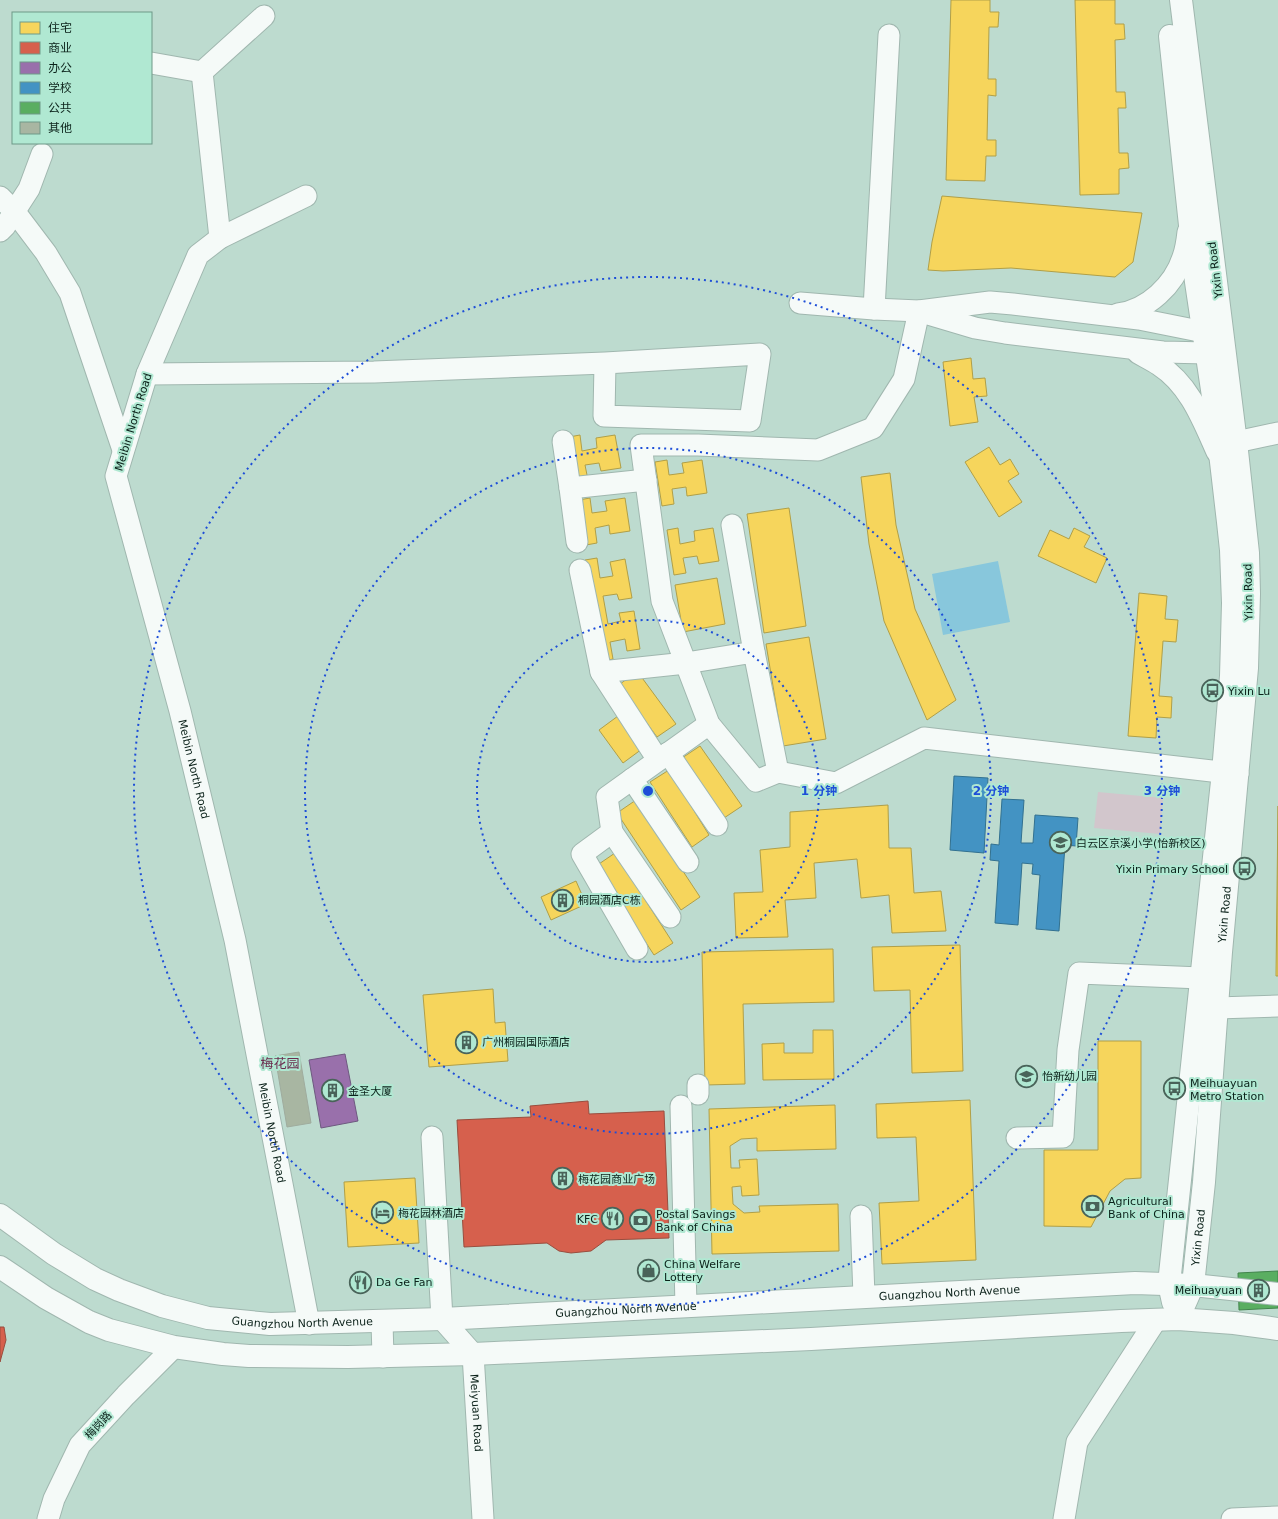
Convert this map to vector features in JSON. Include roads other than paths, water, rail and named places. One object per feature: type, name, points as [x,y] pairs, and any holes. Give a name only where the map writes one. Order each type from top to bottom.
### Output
[{"type":"main road","name":"Yixin Road","points":[[1166,0],[1190,216],[1206,280]]},
{"type":"main road","name":"Yixin Road","points":[[1178,1319],[1193,1285],[1204,1182],[1217,1008],[1231,773],[1233,603],[1231,550],[1221,460],[1181,0]]},
{"type":"main road","name":"Yixin Road","points":[[1178,1319],[1169,1284],[1201,978],[1247,668],[1249,594],[1248,552],[1236,442],[1211,342]]},
{"type":"main road","name":"Guangzhou North Avenue","points":[[0,1215],[49,1251],[74,1267],[101,1282],[140,1299],[208,1318],[270,1324],[382,1322],[1135,1283],[1193,1285],[1278,1294]]},
{"type":"main road","points":[[0,1267],[46,1298],[89,1322],[130,1337],[174,1347],[249,1356],[473,1354],[811,1339],[1178,1319],[1234,1323],[1278,1329]]},
{"type":"street","points":[[202,72],[264,16]]},
{"type":"street","points":[[874,309],[889,35]]},
{"type":"street","points":[[152,63],[202,72]]},
{"type":"street","points":[[202,72],[220,238]]},
{"type":"street","points":[[0,231],[15,212],[29,189],[42,154]]},
{"type":"street","name":"Meibin North Road","points":[[306,196],[220,238],[198,255],[147,374],[116,476],[180,711],[235,940],[309,1324]]},
{"type":"street","points":[[0,197],[15,212],[46,252],[70,293],[123,450]]},
{"type":"street","points":[[1110,316],[1130,313],[1144,307],[1154,299],[1167,284],[1184,256],[1190,216]]},
{"type":"street","points":[[800,303],[919,311],[990,302],[1013,304],[1139,319],[1211,342]]},
{"type":"street","points":[[919,311],[975,328],[997,332],[1163,352],[1211,342]]},
{"type":"street","points":[[919,311],[904,379],[873,428],[818,450],[698,445],[642,445],[662,601],[708,724],[756,781],[778,772],[836,783],[924,738],[1231,773]]},
{"type":"street","points":[[1128,348],[1160,366],[1180,384],[1197,408],[1221,460]]},
{"type":"street","points":[[147,374],[374,372],[605,363],[760,354],[750,421],[604,416],[605,363]]},
{"type":"street","points":[[1236,442],[1278,433]]},
{"type":"street","points":[[563,442],[577,542]]},
{"type":"street","points":[[570,488],[646,480]]},
{"type":"street","points":[[732,525],[754,652],[778,772]]},
{"type":"street","points":[[580,570],[601,672],[717,825]]},
{"type":"street","points":[[601,672],[686,663],[754,652]]},
{"type":"street","points":[[670,917],[612,832],[607,797],[708,724]]},
{"type":"street","points":[[632,779],[688,862]]},
{"type":"street","points":[[612,832],[582,854],[637,948]]},
{"type":"street","points":[[1017,1138],[1063,1137],[1068,1050],[1079,973],[1201,978]]},
{"type":"street","points":[[1217,1008],[1278,1006]]},
{"type":"street","points":[[681,1106],[686,1306]]},
{"type":"street","points":[[432,1137],[442,1319],[473,1354]]},
{"type":"street","points":[[861,1216],[864,1296]]},
{"type":"street","points":[[1064,1519],[1077,1442],[1156,1320]]},
{"type":"street","points":[[382,1322],[382,1356]]},
{"type":"street","name":"梅岗路","points":[[48,1519],[54,1499],[80,1444],[174,1347]]},
{"type":"street","name":"Meiyuan Road","points":[[473,1354],[483,1519]]},
{"type":"street","points":[[1232,1519],[1278,1517]]},
{"type":"water","points":[[998,561],[1010,622],[943,635],[932,574]]},
{"type":"place","name":"Yixin Lu","points":[[1212,691]]},
{"type":"place","name":"白云区京溪小学(怡新校区)","points":[[1060,843]]},
{"type":"place","name":"Yixin Primary School","points":[[1244,869]]},
{"type":"place","name":"桐园酒店C栋","points":[[563,900]]},
{"type":"place","name":"广州桐园国际酒店","points":[[467,1042]]},
{"type":"place","name":"怡新幼儿园","points":[[1026,1076]]},
{"type":"place","name":"Meihuayuan Metro Station","points":[[1174,1089]]},
{"type":"place","name":"金圣大厦","points":[[333,1091]]},
{"type":"place","name":"梅花园商业广场","points":[[563,1179]]},
{"type":"place","name":"Agricultural Bank of China","points":[[1092,1207]]},
{"type":"place","name":"梅花园林酒店","points":[[382,1213]]},
{"type":"place","name":"KFC","points":[[613,1219]]},
{"type":"place","name":"Postal Savings Bank of China","points":[[641,1220]]},
{"type":"place","name":"China Welfare Lottery","points":[[649,1270]]},
{"type":"place","name":"Da Ge Fan","points":[[360,1282]]},
{"type":"place","name":"Meihuayuan","points":[[1258,1290]]},
{"type":"district","name":"梅花园","points":[[280,1063]]}]
